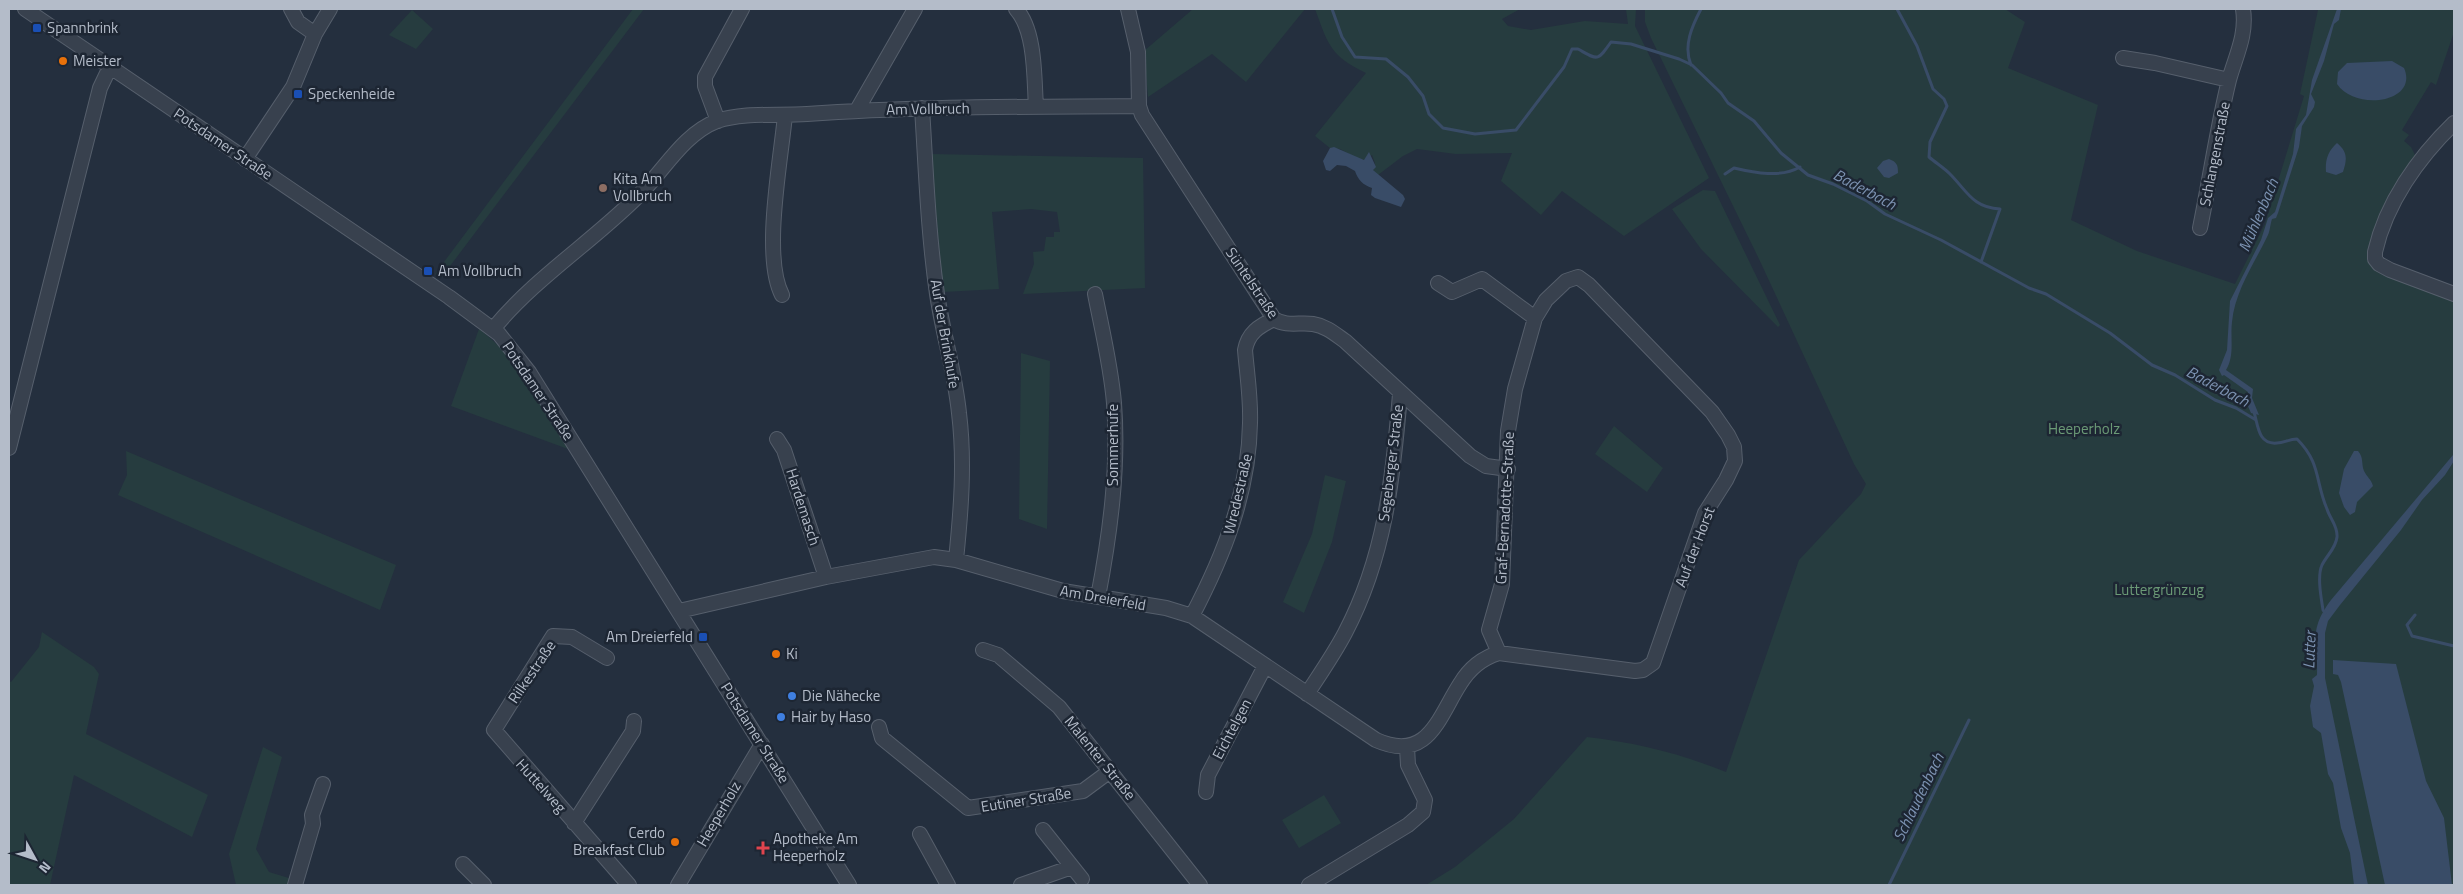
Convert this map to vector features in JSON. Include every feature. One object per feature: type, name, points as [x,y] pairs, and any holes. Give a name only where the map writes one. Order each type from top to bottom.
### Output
[{"type":"street","name":"Potsdamer Straße","points":[[25,9],[494,329],[529,372],[849,885]]},
{"type":"street","points":[[291,9],[298,22],[315,34]]},
{"type":"street","points":[[245,159],[293,87],[315,34],[330,9]]},
{"type":"street","points":[[718,121],[705,86],[705,77],[742,9]]},
{"type":"street","points":[[857,110],[915,9]]},
{"type":"street","points":[[1016,9],[1027,30],[1032,51],[1036,107]]},
{"type":"street","points":[[1128,9],[1138,52],[1139,106]]},
{"type":"street","name":"Schlangenstraße","points":[[2200,228],[2229,80],[2243,38],[2245,21],[2243,9]]},
{"type":"street","name":"Schlangenstraße","points":[[2122,58],[2137,59],[2229,80]]},
{"type":"street","points":[[9,448],[100,88],[110,67]]},
{"type":"street","name":"Am Vollbruch","points":[[494,329],[520,300],[638,197],[689,140],[706,126],[718,121],[738,117],[786,116],[857,110],[1139,106]]},
{"type":"street","name":"Süntelstraße","points":[[1139,106],[1146,124],[1274,319],[1282,324],[1313,324],[1329,329],[1345,341],[1400,394],[1470,456],[1486,466],[1508,469]]},
{"type":"street","name":"Auf der Brinkhufe","points":[[922,108],[931,245],[937,295],[960,413],[963,460],[962,500],[956,560]]},
{"type":"street","points":[[782,295],[774,272],[774,225],[786,116]]},
{"type":"street","points":[[2454,123],[2428,151],[2398,195],[2375,252],[2379,264],[2385,268],[2454,294]]},
{"type":"street","name":"Graf-Bernadotte-Straße","points":[[1498,653],[1490,630],[1502,584],[1510,415],[1535,318],[1546,300],[1566,281],[1578,277]]},
{"type":"street","name":"Auf der Horst","points":[[1498,653],[1635,671],[1648,667],[1656,658],[1704,513],[1726,480],[1735,462],[1734,447],[1712,412],[1590,284],[1578,277]]},
{"type":"street","points":[[1438,283],[1452,292],[1477,280],[1488,281],[1535,318]]},
{"type":"street","name":"Sommerhufe","points":[[1095,294],[1110,366],[1115,444],[1109,531],[1098,597]]},
{"type":"street","name":"Wredestraße","points":[[1192,616],[1227,543],[1246,474],[1250,423],[1245,350],[1247,340],[1261,325],[1274,319]]},
{"type":"street","name":"Segeberger Straße","points":[[1307,694],[1350,622],[1379,546],[1392,486],[1400,394]]},
{"type":"street","name":"Hardemasch","points":[[777,439],[784,450],[826,577]]},
{"type":"street","name":"Am Dreierfeld","points":[[679,611],[826,577],[917,559],[934,557],[956,560],[1048,588],[1166,608],[1192,616],[1376,740],[1395,747],[1407,747]]},
{"type":"street","name":"Rilkestraße","points":[[494,730],[553,636],[572,637],[606,658]]},
{"type":"street","name":"Malenter Straße","points":[[983,650],[998,655],[1054,701],[1200,885]]},
{"type":"street","points":[[1310,885],[1413,822],[1423,812],[1425,800],[1408,765],[1407,747],[1431,732],[1442,717],[1460,684],[1472,669],[1491,655],[1498,653]]},
{"type":"street","name":"Eichtelgen","points":[[1206,792],[1208,775],[1265,666]]},
{"type":"street","points":[[574,823],[633,731],[634,721]]},
{"type":"street","name":"Eutiner Straße","points":[[879,727],[882,738],[968,808],[1083,791],[1110,771]]},
{"type":"street","name":"Huttelweg","points":[[494,730],[629,885]]},
{"type":"street","name":"Heeperholz","points":[[678,885],[762,744]]},
{"type":"street","points":[[295,885],[313,824],[312,815],[323,784]]},
{"type":"street","points":[[1043,830],[1082,879]]},
{"type":"street","points":[[920,834],[948,885]]},
{"type":"street","points":[[463,864],[484,885]]},
{"type":"street","points":[[1021,885],[1072,867]]},
{"type":"green space","points":[[633,9],[644,9],[441,278],[435,274]]},
{"type":"green space","points":[[1193,9],[1305,9],[1246,82],[1212,54],[1148,97],[1144,51]]},
{"type":"green space","points":[[1315,9],[1520,9],[1502,19],[1508,26],[1531,30],[1585,21],[1628,24],[1626,9],[1636,9],[1635,26],[1709,178],[1624,236],[1562,191],[1541,215],[1501,181],[1512,153],[1456,154],[1417,149],[1403,156],[1378,175],[1373,170],[1375,163],[1372,155],[1364,160],[1358,159],[1340,149],[1330,148],[1315,136],[1366,73],[1337,55],[1327,40]]},
{"type":"green space","name":"Luttergrünzug","points":[[1645,9],[2005,9],[2025,22],[2008,68],[2098,105],[2071,220],[2137,251],[2235,284],[2265,224],[2304,96],[2300,94],[2318,10],[2454,9],[2454,32],[2436,85],[2431,82],[2402,130],[2409,135],[2404,141],[2411,147],[2417,159],[2371,256],[2454,298],[2454,885],[1426,885],[1455,867],[1514,819],[1587,737],[1623,742],[1658,750],[1691,759],[1726,772],[1799,560],[1861,494],[1866,484],[1854,464],[1759,259],[1651,38],[1645,22]]},
{"type":"green space","points":[[412,10],[433,29],[416,49],[389,35]]},
{"type":"green space","points":[[931,154],[1143,158],[1145,288],[1023,294],[1034,264],[1033,252],[1044,251],[1046,237],[1054,237],[1054,232],[1060,232],[1057,212],[1031,209],[992,212],[999,289],[943,292]]},
{"type":"green space","points":[[1703,190],[1715,191],[1780,325],[1778,327],[1701,249],[1672,209]]},
{"type":"green space","points":[[479,329],[494,341],[518,369],[568,449],[451,406]]},
{"type":"green space","points":[[1021,353],[1050,361],[1047,529],[1019,519]]},
{"type":"green space","points":[[1614,426],[1663,468],[1647,492],[1595,454]]},
{"type":"green space","points":[[126,451],[396,565],[380,610],[118,495],[127,475]]},
{"type":"green space","points":[[1325,475],[1346,481],[1332,542],[1304,613],[1283,602],[1312,534]]},
{"type":"green space","points":[[42,632],[94,667],[99,674],[86,734],[208,795],[192,837],[74,775],[50,885],[9,885],[9,681],[11,682],[39,647]]},
{"type":"green space","points":[[263,747],[282,757],[256,849],[269,872],[292,879],[289,885],[236,885],[229,854]]},
{"type":"green space","points":[[1324,795],[1341,823],[1299,848],[1282,820]]},
{"type":"water","points":[[2337,9],[2341,9],[2339,20],[2334,24],[2324,61],[2311,94],[2315,102],[2314,107],[2302,126],[2299,147],[2278,213],[2276,218],[2272,219],[2268,235],[2241,289],[2234,311],[2231,352],[2226,370],[2253,389],[2252,398],[2259,415],[2251,413],[2247,404],[2248,392],[2224,375],[2222,376],[2219,370],[2227,350],[2230,301],[2261,240],[2268,218],[2275,212],[2293,154],[2296,129],[2306,115],[2312,80]]},
{"type":"water","points":[[2392,61],[2404,68],[2406,80],[2403,89],[2394,95],[2383,99],[2371,100],[2358,98],[2346,93],[2337,84],[2338,72],[2347,63]]},
{"type":"water","points":[[2337,143],[2345,153],[2346,160],[2343,172],[2336,175],[2326,172],[2326,168],[2329,153]]},
{"type":"water","points":[[1334,147],[1364,160],[1369,152],[1376,167],[1373,170],[1403,195],[1405,199],[1401,207],[1375,198],[1371,195],[1372,188],[1363,184],[1355,171],[1346,166],[1337,165],[1330,171],[1326,170],[1323,161],[1330,148]]},
{"type":"water","points":[[1889,159],[1896,164],[1898,173],[1889,178],[1884,177],[1877,168],[1883,161]]},
{"type":"water","points":[[2454,450],[2454,461],[2445,475],[2422,500],[2401,530],[2340,605],[2328,621],[2325,633],[2325,678],[2368,885],[2354,885],[2350,853],[2341,828],[2333,783],[2328,774],[2321,733],[2313,727],[2310,706],[2314,686],[2312,679],[2317,675],[2317,628],[2319,620],[2331,600],[2453,455]]},
{"type":"water","points":[[2354,451],[2358,451],[2360,454],[2364,471],[2373,486],[2357,502],[2355,512],[2350,515],[2344,507],[2339,493],[2344,469]]},
{"type":"water","points":[[2333,660],[2396,664],[2426,781],[2444,818],[2452,885],[2385,885],[2341,682],[2338,675],[2333,674]]},
{"type":"waterway","name":"Baderbach","points":[[1332,9],[1342,37],[1355,57],[1386,59],[1408,77],[1423,96],[1429,114],[1443,128],[1475,134],[1516,130],[1564,67],[1572,49],[1578,49],[1597,57],[1603,53],[1611,42],[1631,44],[1679,59],[1692,65],[1721,93],[1728,103],[1754,121],[1781,153],[1808,175],[1833,184],[1867,201],[1885,214],[1941,240],[2029,288],[2046,294],[2110,333],[2152,365],[2175,375],[2215,400],[2236,408],[2256,420]]},
{"type":"waterway","points":[[1691,65],[1688,43],[1701,9]]},
{"type":"waterway","points":[[1897,9],[1917,46],[1933,89],[1944,99],[1947,106],[1930,142],[1929,157],[1948,172],[1971,198],[1983,206],[2000,209],[1981,262]]},
{"type":"waterway","points":[[1725,174],[1734,168],[1759,173],[1776,173],[1800,167]]},
{"type":"waterway","name":"Baderbach","points":[[2254,412],[2260,433],[2266,441],[2277,443],[2297,439],[2305,448],[2314,464],[2323,499],[2337,533],[2335,545],[2324,561],[2321,570],[2320,593],[2325,613]]},
{"type":"waterway","points":[[2415,615],[2407,625],[2412,636],[2454,646]]},
{"type":"waterway","name":"Schlaudenbach","points":[[1889,885],[1969,720]]},
{"type":"place","name":"Spannbrink","points":[[37,28]]},
{"type":"place","name":"Meister","points":[[63,61]]},
{"type":"place","name":"Speckenheide","points":[[298,94]]},
{"type":"place","name":"Kita Am Vollbruch","points":[[603,188]]},
{"type":"place","name":"Am Vollbruch","points":[[428,271]]},
{"type":"place","name":"Am Dreierfeld","points":[[703,637]]},
{"type":"place","name":"Ki","points":[[776,654]]},
{"type":"place","name":"Die Nähecke","points":[[792,696]]},
{"type":"place","name":"Hair by Haso","points":[[781,717]]},
{"type":"place","name":"Cerdo Breakfast Club","points":[[675,842]]},
{"type":"place","name":"Apotheke Am Heeperholz","points":[[763,848]]},
{"type":"water label","name":"Mühlenbach","points":[[2258,215]]},
{"type":"water label","name":"Lutter","points":[[2309,650]]}]
